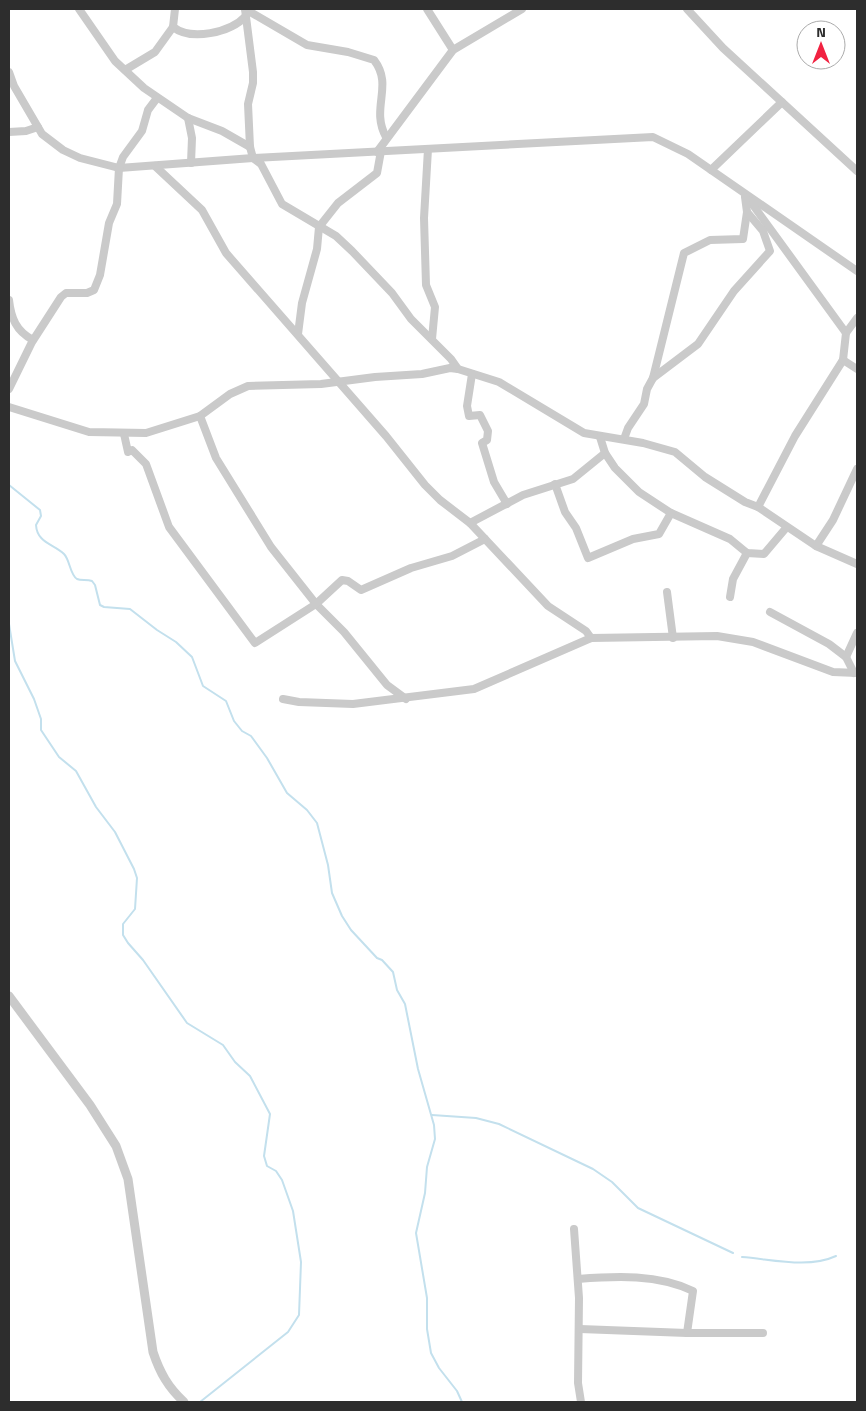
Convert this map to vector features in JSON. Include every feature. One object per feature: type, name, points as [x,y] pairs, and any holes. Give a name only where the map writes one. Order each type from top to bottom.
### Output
[{"type":"street","points":[[79,9],[115,61],[157,98],[188,118],[222,131],[250,147]]},
{"type":"street","points":[[124,70],[155,52],[173,27],[175,9]]},
{"type":"street","points":[[427,9],[454,50]]},
{"type":"street","points":[[298,334],[302,303],[317,249],[319,227],[338,203],[377,173],[379,151],[386,137],[454,50],[522,9]]},
{"type":"street","points":[[687,9],[724,48],[857,171]]},
{"type":"street","points":[[173,27],[187,34],[230,28],[245,12]]},
{"type":"street","points":[[245,12],[306,45],[348,52],[374,60],[382,75],[383,87],[378,110],[386,137]]},
{"type":"street","points":[[245,12],[253,72],[253,83],[248,104],[250,147],[253,158],[261,164],[282,204],[336,236],[372,270],[392,293],[411,320],[432,339],[458,369]]},
{"type":"street","points":[[9,72],[42,134],[63,150],[80,158],[119,168],[253,158],[653,137],[688,154],[857,271]]},
{"type":"street","points":[[9,389],[33,340],[60,297],[66,294],[87,293],[94,290],[100,275],[109,223],[118,204],[119,168],[123,158],[142,131],[148,110],[157,98]]},
{"type":"street","points":[[711,170],[782,102]]},
{"type":"street","points":[[188,118],[192,138],[191,163]]},
{"type":"street","points":[[9,132],[26,131],[38,127]]},
{"type":"street","points":[[428,149],[424,218],[426,285],[435,308],[432,339]]},
{"type":"street","points":[[154,166],[202,210],[226,253],[339,381],[425,485],[470,523],[548,606],[586,631],[591,638]]},
{"type":"street","points":[[624,439],[644,404],[648,389],[654,378],[684,252],[710,240],[744,239],[747,212],[745,195]]},
{"type":"street","points":[[745,195],[846,333]]},
{"type":"street","points":[[654,378],[698,344],[734,291],[770,252],[763,232],[747,212]]},
{"type":"street","points":[[9,300],[14,324],[23,335],[33,340]]},
{"type":"street","points":[[758,507],[795,436],[843,360],[846,333],[857,318]]},
{"type":"street","points":[[843,360],[857,370]]},
{"type":"street","points":[[9,407],[89,432],[146,434],[200,416],[230,394],[248,386],[309,385],[414,376],[450,368],[458,369],[499,382],[584,433],[600,437],[624,439],[675,452],[705,477],[745,502],[758,507],[786,528],[816,546],[857,564]]},
{"type":"street","points":[[472,374],[467,406],[469,416],[480,415],[488,431],[487,440],[482,444],[487,464],[507,504]]},
{"type":"street","points":[[200,416],[216,458],[270,547],[316,604],[344,632],[387,685],[406,699]]},
{"type":"street","points":[[124,434],[128,452],[132,450],[146,464],[168,527],[255,643],[316,604],[342,580],[348,581],[361,590],[411,568],[452,556],[485,539]]},
{"type":"street","points":[[600,437],[605,453],[628,484],[671,513],[730,539],[747,553],[764,554],[770,550],[786,528]]},
{"type":"street","points":[[470,523],[507,504],[574,478],[605,453]]},
{"type":"street","points":[[816,546],[833,520],[857,469]]},
{"type":"street","points":[[555,484],[565,512],[576,528],[588,558],[633,539],[659,534],[671,513]]},
{"type":"street","points":[[730,597],[733,578],[747,553]]},
{"type":"street","points":[[667,592],[673,638]]},
{"type":"street","points":[[770,612],[829,644],[846,657],[856,673]]},
{"type":"street","points":[[846,657],[857,633]]},
{"type":"street","points":[[284,699],[298,702],[353,704],[406,699],[474,689],[489,684],[541,658],[591,638],[717,636],[753,642],[833,672],[856,673]]},
{"type":"street","points":[[9,996],[77,1086],[103,1123],[116,1146],[128,1179],[153,1352],[161,1374],[170,1389],[184,1402]]},
{"type":"street","points":[[574,1229],[580,1329],[578,1383],[581,1402]]},
{"type":"street","points":[[578,1279],[616,1276],[662,1280],[693,1291],[687,1333]]},
{"type":"street","points":[[580,1329],[687,1333],[763,1333]]},
{"type":"waterway","points":[[9,485],[40,510],[41,516],[36,525],[39,536],[64,554],[71,571],[77,579],[92,581],[95,585],[100,605],[130,609],[176,642],[192,657],[203,686],[226,701],[234,721],[242,731],[251,736],[267,758],[287,793],[307,810],[317,823],[328,865],[332,893],[342,916],[351,930],[393,972],[397,990],[405,1004],[418,1069],[434,1125],[435,1139],[427,1167],[425,1193],[416,1233],[427,1298],[427,1329],[431,1353],[439,1368],[457,1391],[462,1402]]},
{"type":"waterway","points":[[9,624],[15,661],[34,699],[41,719],[41,730],[59,757],[76,771],[96,807],[115,832],[134,869],[137,878],[135,909],[123,924],[123,935],[187,1023],[223,1045],[235,1062],[250,1076],[270,1114],[264,1156],[267,1166],[276,1171],[282,1180],[293,1211],[301,1262],[299,1315],[288,1332],[200,1402]]},
{"type":"waterway","points":[[432,1115],[476,1118],[499,1124],[593,1169],[612,1182],[638,1208],[733,1253]]},
{"type":"waterway","points":[[742,1257],[802,1263],[825,1260],[836,1256]]}]
